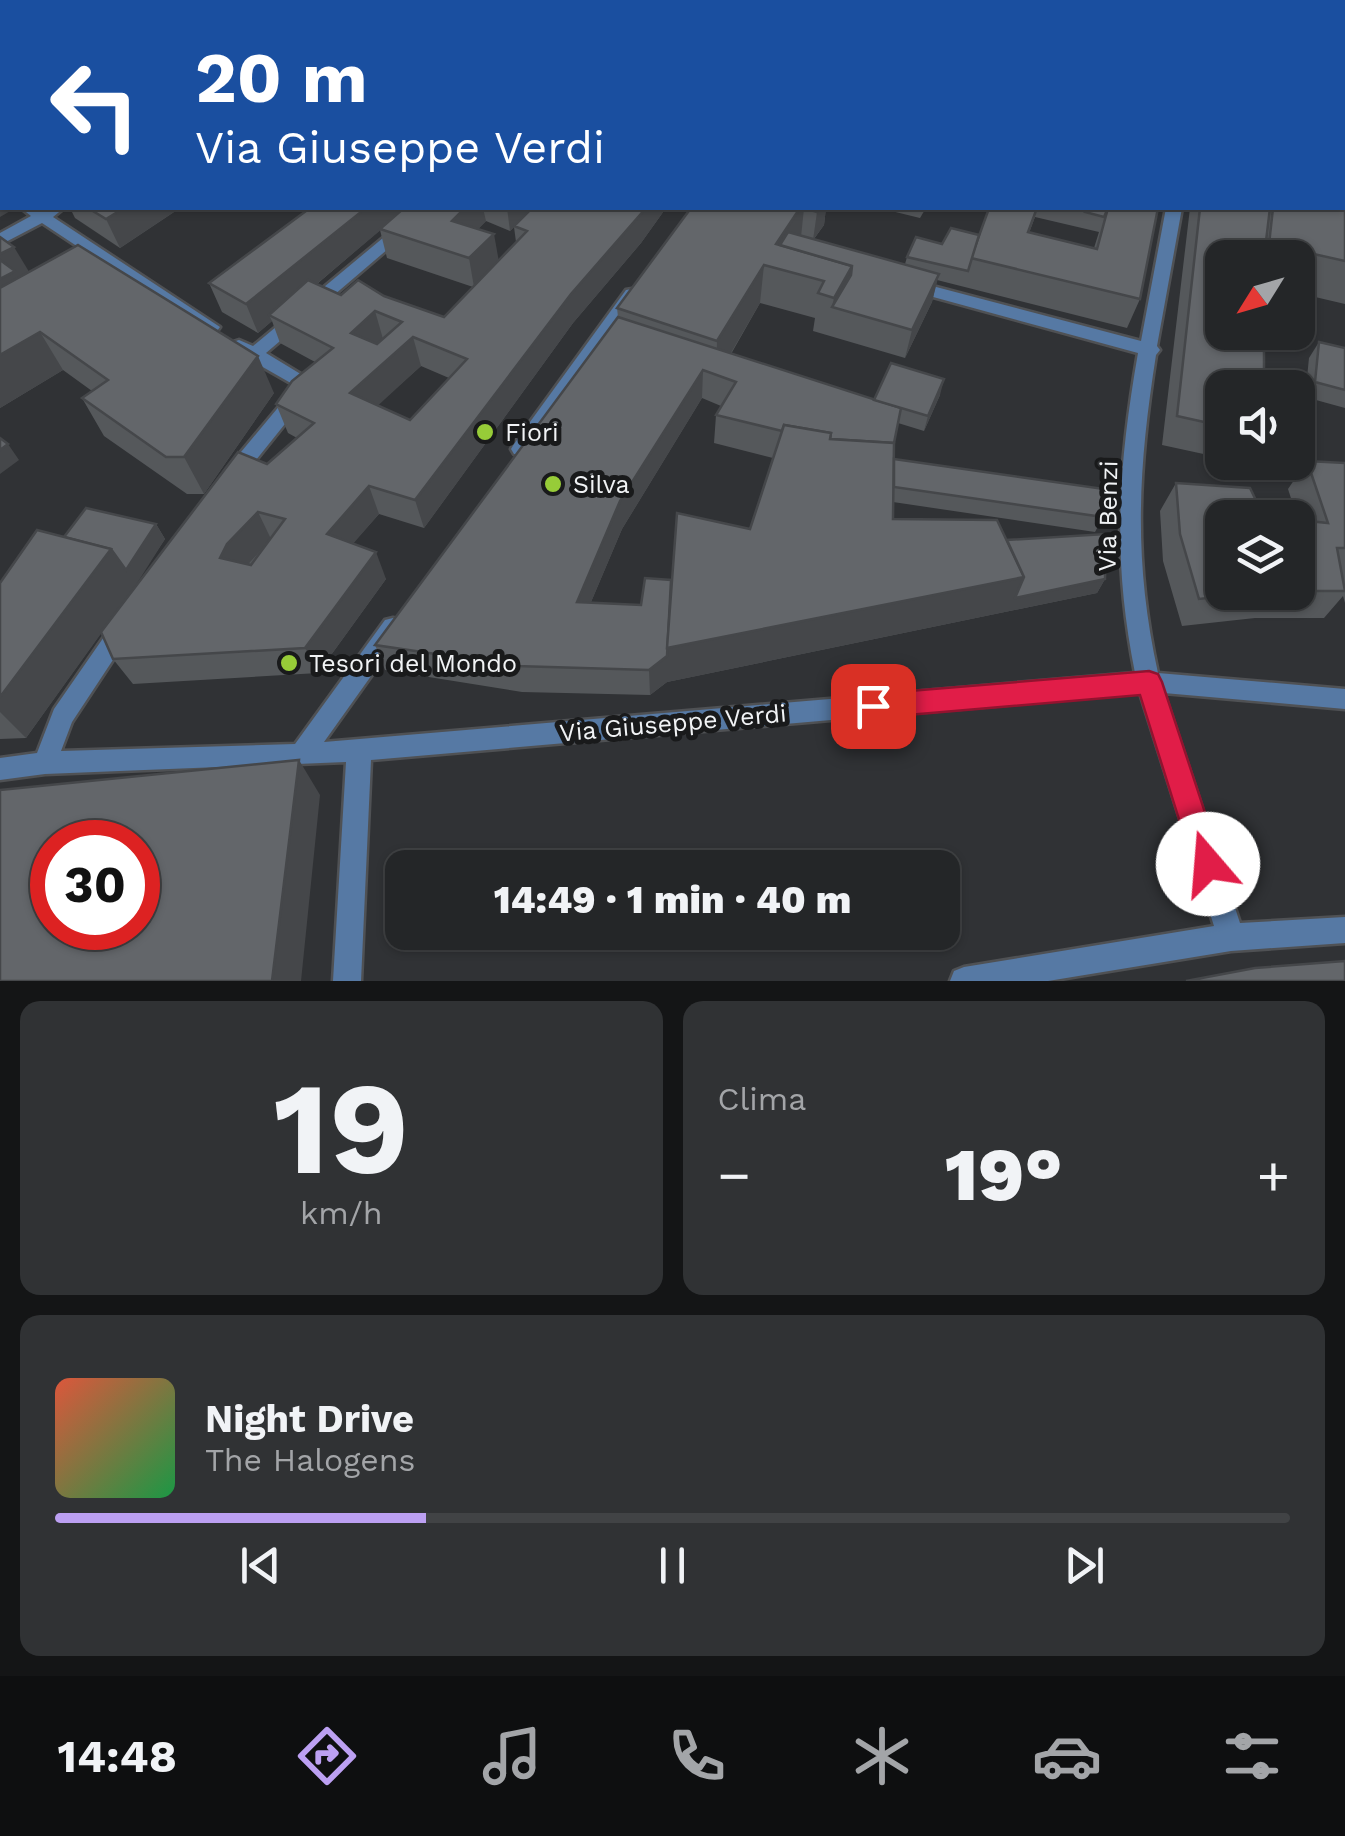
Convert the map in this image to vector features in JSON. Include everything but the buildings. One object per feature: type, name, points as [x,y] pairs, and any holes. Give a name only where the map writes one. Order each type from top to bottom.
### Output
[{"type":"street","points":[[0,240],[42,210],[253,355],[308,384],[220,491]]},
{"type":"street","points":[[253,355],[426,210]]},
{"type":"street","name":"Via Benzi","points":[[1174,210],[1130,472],[1131,584],[1149,682],[1231,938]]},
{"type":"street","points":[[509,465],[648,272]]},
{"type":"street","points":[[921,288],[1151,350]]},
{"type":"street","points":[[45,763],[62,717],[140,603]]},
{"type":"street","points":[[301,755],[405,610]]},
{"type":"street","name":"Via Giuseppe Verdi","points":[[0,770],[45,763],[301,755],[1149,682],[1345,699]]},
{"type":"street","points":[[347,981],[359,749]]},
{"type":"street","points":[[964,981],[1231,938],[1345,930]]},
{"type":"place","name":"Fiori","points":[[485,432]]},
{"type":"place","name":"Silva","points":[[553,484]]},
{"type":"place","name":"Tesori del Mondo","points":[[289,663]]},
{"type":"route","points":[[873,706],[1149,682],[1208,864]]}]
